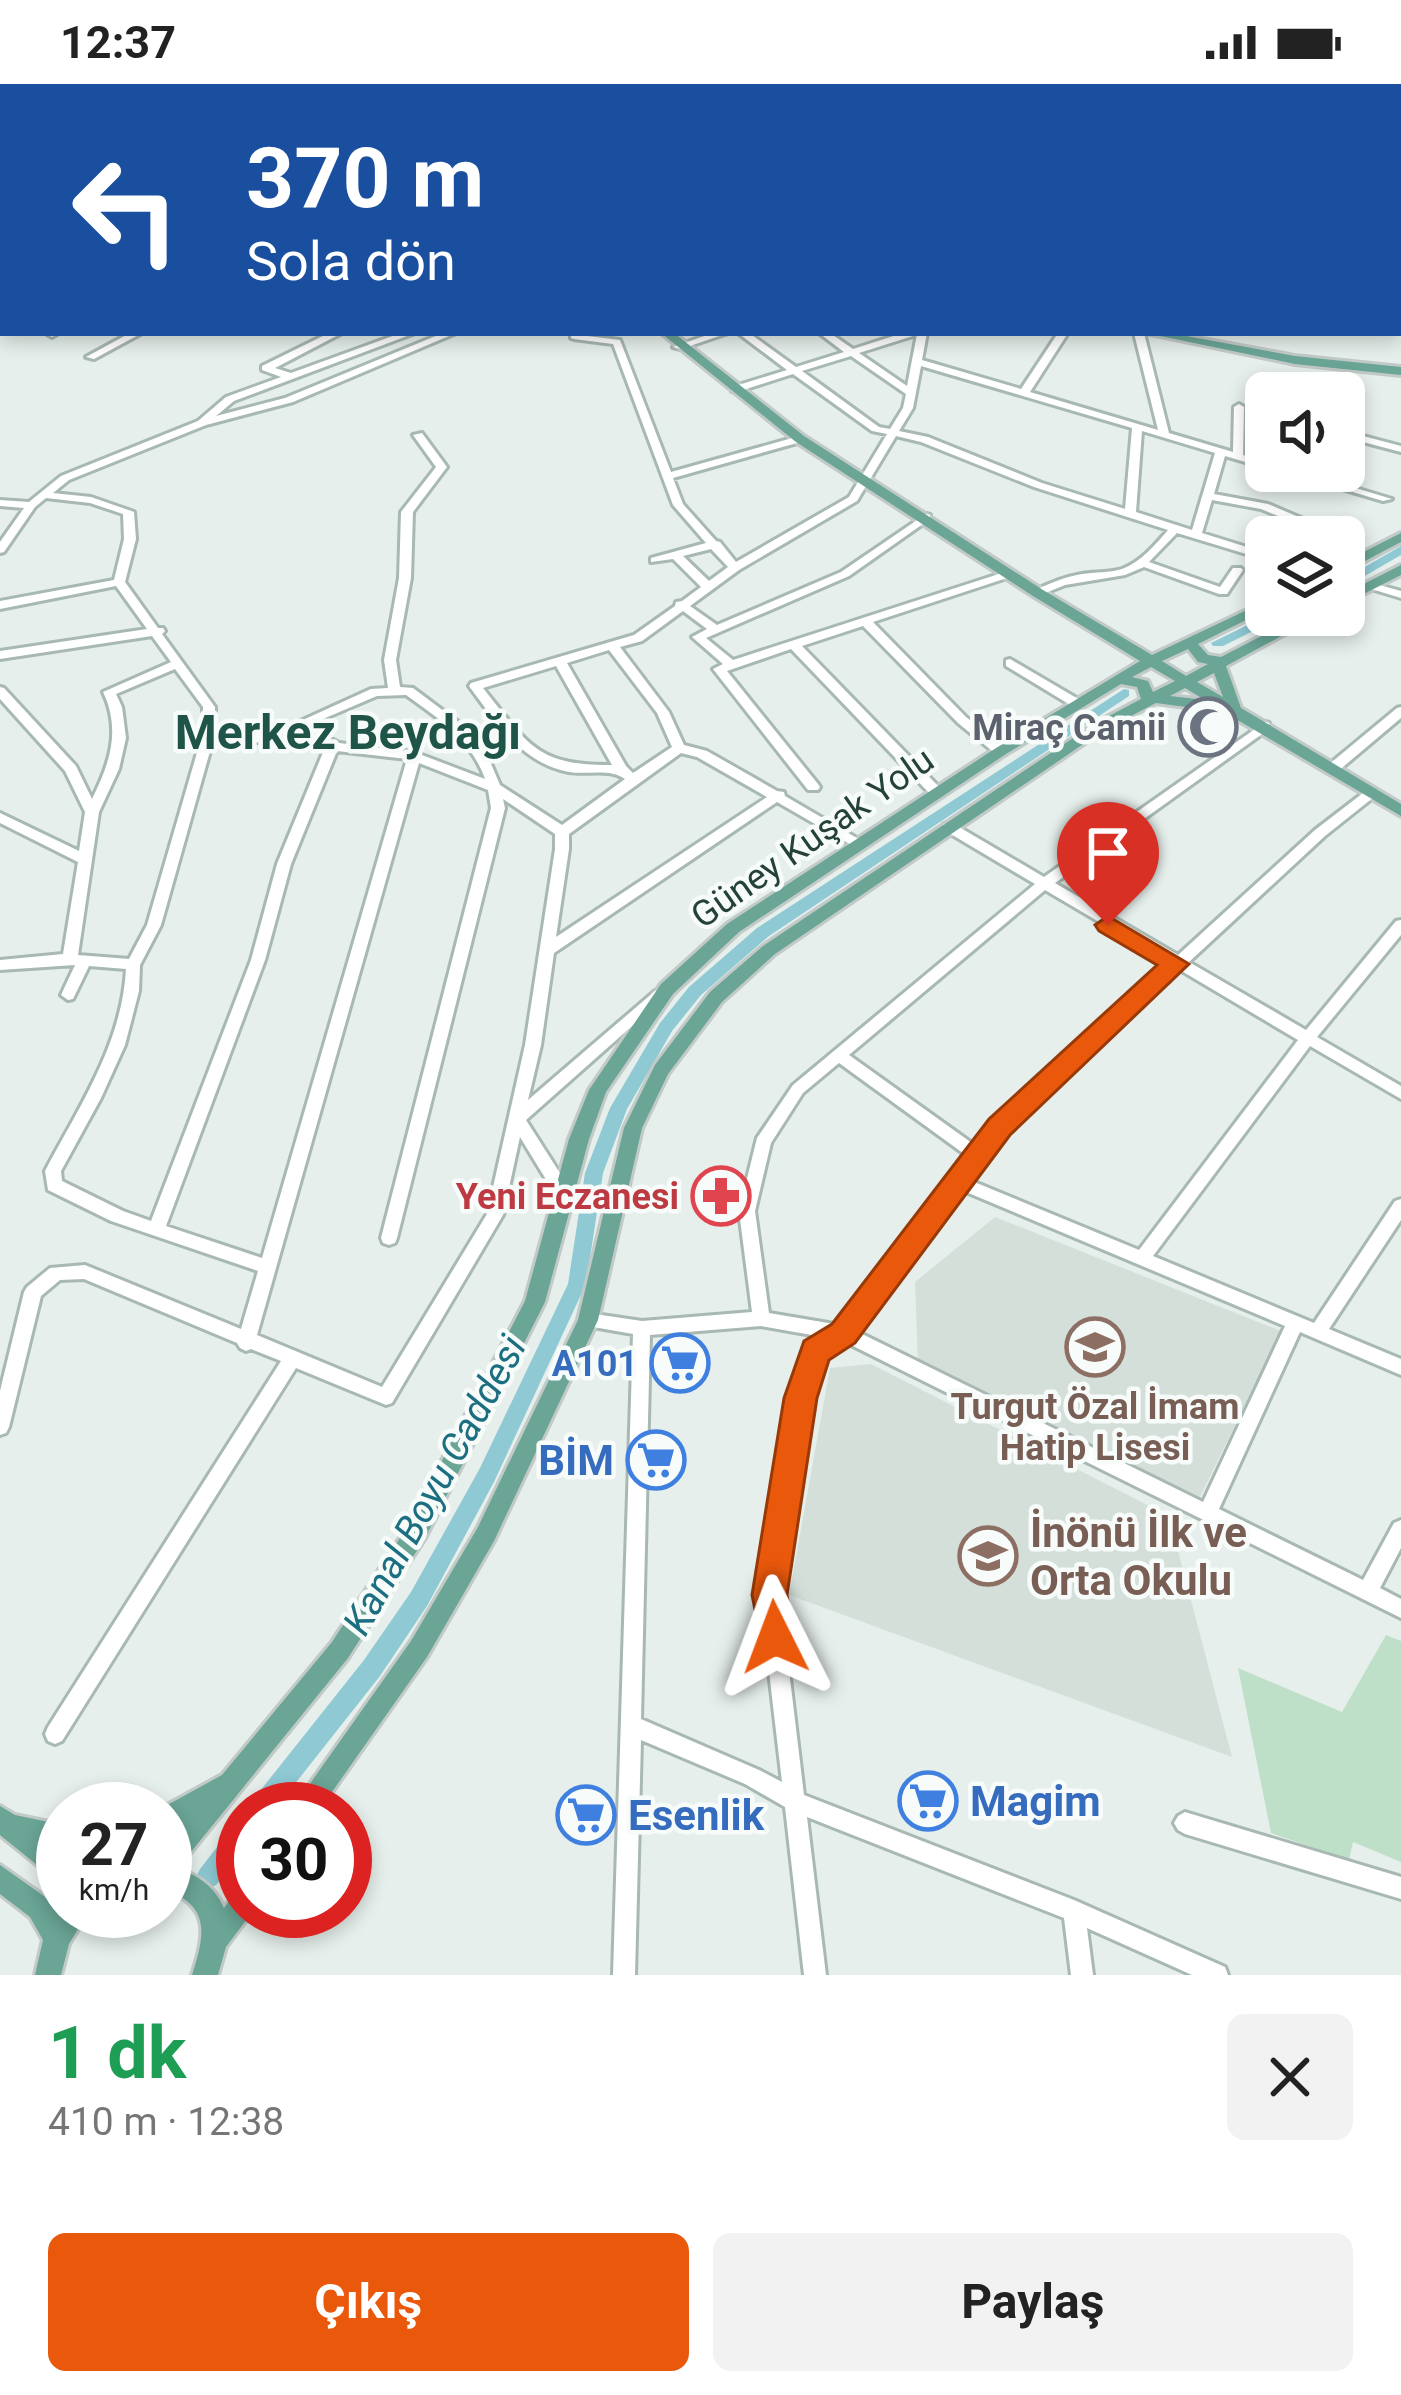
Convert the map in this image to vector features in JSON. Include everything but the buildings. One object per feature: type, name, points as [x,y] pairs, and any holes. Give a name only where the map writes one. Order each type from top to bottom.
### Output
[{"type":"main road","points":[[669,336],[800,439],[1038,593],[1401,811]]},
{"type":"main road","points":[[1168,336],[1295,360],[1401,371]]},
{"type":"main road","points":[[1365,557],[1401,537]]},
{"type":"main road","points":[[1365,590],[1401,569]]},
{"type":"main road","name":"Güney Kuşak Yolu","points":[[192,1832],[340,1650],[417,1531],[535,1302],[598,1090],[667,989],[733,928],[1001,751],[1118,679],[1245,615]]},
{"type":"main road","name":"Güney Kuşak Yolu","points":[[324,1782],[419,1648],[486,1534],[588,1320],[633,1128],[661,1070],[716,997],[769,950],[949,827],[1148,698],[1269,636]]},
{"type":"main road","points":[[1189,641],[1203,659],[1217,661],[1234,708]]},
{"type":"main road","points":[[1118,679],[1143,684],[1148,698],[1234,708]]},
{"type":"main road","points":[[192,1805],[237,1779]]},
{"type":"main road","points":[[4,1823],[36,1831]]},
{"type":"main road","points":[[4,1823],[36,1845]]},
{"type":"main road","points":[[0,1877],[36,1906]]},
{"type":"main road","points":[[192,1887],[209,1905],[216,1925]]},
{"type":"main road","points":[[48,1975],[57,1938]]},
{"type":"main road","points":[[206,1975],[219,1938]]},
{"type":"street","points":[[91,357],[130,336]]},
{"type":"street","points":[[292,377],[266,368],[331,336]]},
{"type":"street","points":[[202,423],[230,399],[402,336]]},
{"type":"street","points":[[0,550],[31,505],[65,478],[202,423],[260,411],[444,336]]},
{"type":"street","points":[[574,336],[617,342],[678,505],[735,568]]},
{"type":"street","points":[[677,346],[712,336]]},
{"type":"street","points":[[746,336],[876,429],[1245,551]]},
{"type":"street","points":[[828,336],[912,394]]},
{"type":"street","points":[[736,389],[903,336]]},
{"type":"street","points":[[627,774],[549,766],[530,754],[475,686],[638,638],[707,586],[853,499],[895,434],[912,394],[921,336]]},
{"type":"street","points":[[1025,391],[1062,336]]},
{"type":"street","points":[[1140,336],[1165,436]]},
{"type":"street","points":[[916,361],[1245,459]]},
{"type":"street","points":[[1238,457],[1239,407]]},
{"type":"street","points":[[1130,515],[1137,428]]},
{"type":"street","points":[[394,688],[390,659],[405,578],[407,512],[442,466],[418,435]]},
{"type":"street","points":[[666,477],[800,439]]},
{"type":"street","points":[[1365,440],[1401,449]]},
{"type":"street","points":[[1196,536],[1221,452]]},
{"type":"street","points":[[1362,492],[1387,499]]},
{"type":"street","points":[[45,495],[91,500],[128,512],[130,539],[119,582]]},
{"type":"street","points":[[1207,496],[1264,506],[1288,516]]},
{"type":"street","points":[[0,502],[31,505]]},
{"type":"street","points":[[729,663],[698,637],[845,574],[926,517]]},
{"type":"street","points":[[1038,593],[1079,575],[1121,575],[1148,565],[1174,529]]},
{"type":"street","points":[[655,560],[716,544]]},
{"type":"street","points":[[676,555],[707,586]]},
{"type":"street","points":[[1148,565],[1223,592],[1237,570]]},
{"type":"street","points":[[814,787],[719,669],[1010,574]]},
{"type":"street","points":[[0,605],[119,582]]},
{"type":"street","points":[[119,582],[159,631],[176,664],[209,707],[209,732],[154,926],[133,965],[134,986],[120,1034],[53,1171],[54,1186],[156,1229],[268,1268]]},
{"type":"street","points":[[1372,586],[1401,595]]},
{"type":"street","points":[[680,604],[715,629]]},
{"type":"street","points":[[866,622],[962,720],[1001,751]]},
{"type":"street","points":[[0,655],[159,631]]},
{"type":"street","points":[[793,644],[938,793]]},
{"type":"street","points":[[614,648],[663,712],[679,748],[739,771],[860,844]]},
{"type":"street","points":[[559,659],[627,774]]},
{"type":"street","points":[[1010,663],[1076,703]]},
{"type":"street","points":[[68,995],[77,960],[92,812],[114,771],[119,735],[116,703],[109,692],[176,664]]},
{"type":"street","points":[[300,724],[394,688],[409,691],[483,751],[496,788],[498,808],[389,1238]]},
{"type":"street","points":[[0,691],[71,769],[92,812]]},
{"type":"street","points":[[1332,769],[1401,711]]},
{"type":"street","points":[[761,1319],[747,1211],[763,1142],[799,1089],[1041,886],[1265,726]]},
{"type":"street","points":[[1382,728],[1401,739]]},
{"type":"street","points":[[209,732],[414,756],[496,788],[562,832]]},
{"type":"street","points":[[156,1229],[258,960],[284,864],[332,744]]},
{"type":"street","points":[[0,1426],[33,1292],[56,1273],[71,1269],[164,1301],[246,1343],[386,1396],[495,1216],[517,1119],[562,832],[627,774],[679,748]]},
{"type":"street","points":[[246,1343],[414,756]]},
{"type":"street","points":[[815,1975],[770,1595],[800,1398],[816,1351],[844,1334],[1000,1127],[1176,964],[1372,793]]},
{"type":"street","points":[[546,952],[779,795]]},
{"type":"street","points":[[0,817],[84,859]]},
{"type":"street","points":[[949,827],[1041,886],[1401,1093]]},
{"type":"street","points":[[1144,1256],[1306,1040],[1401,925]]},
{"type":"street","points":[[0,965],[77,960],[133,965]]},
{"type":"street","points":[[517,1119],[667,989]]},
{"type":"street","points":[[840,1056],[977,1155]]},
{"type":"street","points":[[517,1119],[564,1194]]},
{"type":"street","points":[[956,1181],[1401,1367]]},
{"type":"street","points":[[1318,1332],[1401,1206]]},
{"type":"street","points":[[588,1320],[642,1328],[761,1319],[844,1334],[1401,1609]]},
{"type":"street","points":[[1208,1513],[1294,1324]]},
{"type":"street","points":[[625,1975],[642,1328]]},
{"type":"street","points":[[56,1734],[291,1360]]},
{"type":"street","points":[[1368,1591],[1401,1528]]},
{"type":"street","points":[[635,1727],[796,1802],[1074,1911],[1217,1975]]},
{"type":"street","points":[[1185,1822],[1401,1888]]},
{"type":"street","points":[[1074,1911],[1082,1975]]},
{"type":"shaded area","name":"Turgut Özal İmam Hatip Lisesi","points":[[995,1217],[1281,1331],[1200,1497],[918,1363],[915,1282]]},
{"type":"shaded area","name":"İnönü İlk ve Orta Okulu","points":[[871,1364],[1169,1516],[1232,1757],[789,1595],[830,1368]]},
{"type":"green space","points":[[1386,1635],[1401,1641],[1401,1862],[1353,1842],[1349,1860],[1271,1833],[1238,1668],[1342,1712]]},
{"type":"waterway","name":"Kanal Boyu Caddesi","points":[[1365,571],[1401,550]]},
{"type":"waterway","name":"Kanal Boyu Caddesi","points":[[1218,643],[1245,631]]},
{"type":"waterway","name":"Kanal Boyu Caddesi","points":[[281,1782],[372,1668],[419,1599],[487,1475],[577,1284],[594,1173],[619,1108],[666,1027],[695,991],[763,932],[1124,693]]},
{"type":"waterway","name":"Kanal Boyu Caddesi","points":[[208,1877],[216,1867]]},
{"type":"place","name":"Miraç Camii","points":[[1208,727]]},
{"type":"place","name":"Yeni Eczanesi","points":[[721,1196]]},
{"type":"place","name":"Turgut Özal İmam Hatip Lisesi","points":[[1095,1347]]},
{"type":"place","name":"A101","points":[[680,1363]]},
{"type":"place","name":"BİM","points":[[656,1460]]},
{"type":"place","name":"İnönü İlk ve Orta Okulu","points":[[988,1556]]},
{"type":"place","name":"Magim","points":[[928,1801]]},
{"type":"place","name":"Esenlik","points":[[586,1815]]},
{"type":"district","name":"Merkez Beydağı","points":[[348,732]]},
{"type":"route","points":[[775,1637],[770,1595],[800,1398],[816,1351],[844,1334],[1000,1127],[1176,964],[1108,925]]}]
